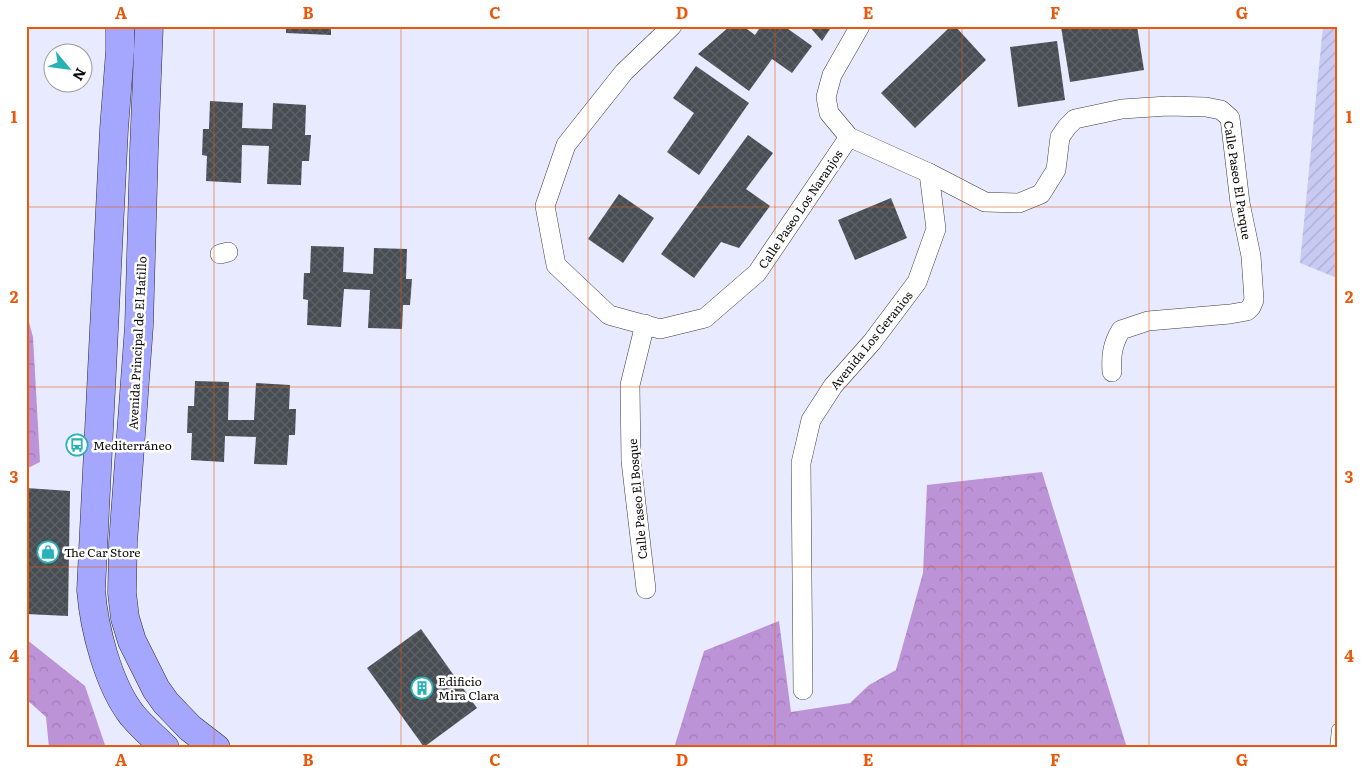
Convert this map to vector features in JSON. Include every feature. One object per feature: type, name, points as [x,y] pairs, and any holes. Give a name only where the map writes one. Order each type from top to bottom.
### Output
[{"type":"main road","points":[[120,26],[91,590],[93,616],[109,671],[131,714],[165,748]]},
{"type":"main road","name":"Avenida Principal de El Hatillo","points":[[149,26],[139,326],[123,543],[123,601],[125,618],[132,642],[156,689],[166,703],[190,728],[216,748]]},
{"type":"street","points":[[646,324],[610,315],[556,265],[545,206],[566,145],[624,72],[672,26]]},
{"type":"street","points":[[860,26],[832,74],[826,97],[829,113],[849,137],[929,172]]},
{"type":"street","name":"Calle Paseo El Parque","points":[[929,172],[985,202],[1019,203],[1041,194],[1056,170],[1060,137],[1075,119],[1122,109],[1168,106],[1206,107],[1221,110],[1230,118],[1240,203],[1251,256],[1254,300],[1251,307],[1247,312],[1148,321],[1121,330],[1114,342],[1111,355],[1112,372]]},
{"type":"street","name":"Calle Paseo Los Naranjos","points":[[646,324],[660,329],[704,318],[757,273],[849,137]]},
{"type":"street","name":"Avenida Los Geranios","points":[[803,690],[801,463],[811,420],[833,386],[872,342],[917,282],[936,229],[929,172]]},
{"type":"street","name":"Calle Paseo El Bosque","points":[[646,324],[630,385],[631,461],[646,589]]},
{"type":"lane","points":[[1335,748],[1337,729]]},
{"type":"shaded area","points":[[1323,26],[1337,26],[1337,278],[1300,263]]},
{"type":"green space","points":[[26,311],[33,337],[40,462],[26,469]]},
{"type":"green space","points":[[1042,472],[1127,748],[674,748],[704,651],[779,621],[791,712],[850,703],[869,685],[896,670],[923,573],[927,485]]},
{"type":"green space","points":[[26,639],[85,686],[106,748],[49,748],[46,717],[26,699]]},
{"type":"building","points":[[286,26],[331,26],[331,35],[286,33]]},
{"type":"building","points":[[730,26],[743,26],[755,35],[761,26],[784,26],[812,46],[792,73],[772,59],[749,91],[698,54]]},
{"type":"building","points":[[809,26],[832,26],[822,41]]},
{"type":"building","points":[[951,26],[955,26],[986,60],[915,128],[881,93]]},
{"type":"building","points":[[1137,26],[1144,70],[1070,82],[1061,27]]},
{"type":"building","points":[[1057,41],[1065,100],[1018,107],[1010,47]]},
{"type":"building","points":[[696,66],[749,103],[699,175],[667,152],[694,113],[673,98]]},
{"type":"building","points":[[210,101],[243,103],[242,128],[272,129],[273,103],[306,105],[305,135],[311,135],[309,161],[302,161],[301,185],[267,184],[269,146],[242,145],[241,183],[206,181],[207,156],[202,155],[203,129],[209,129]]},
{"type":"building","points":[[748,135],[773,153],[746,189],[770,206],[739,248],[721,242],[694,278],[661,254]]},
{"type":"building","points":[[619,194],[654,218],[623,263],[588,239]]},
{"type":"building","points":[[891,198],[907,238],[855,260],[838,220]]},
{"type":"building","points":[[311,246],[344,247],[343,272],[373,274],[374,248],[407,249],[406,279],[412,279],[410,305],[403,305],[402,329],[368,328],[370,290],[344,289],[341,327],[307,325],[308,300],[303,299],[304,273],[310,273]]},
{"type":"building","points":[[195,381],[229,382],[228,420],[254,420],[256,383],[290,385],[289,409],[296,409],[295,435],[289,435],[287,465],[254,464],[256,437],[225,436],[224,462],[191,460],[192,433],[187,433],[188,406],[194,406]]},
{"type":"building","name":"The Car Store","points":[[26,488],[70,491],[68,616],[26,614]]},
{"type":"building","name":"Edificio Mira Clara","points":[[421,629],[477,708],[424,747],[367,668]]},
{"type":"place","name":"Mediterráneo","points":[[77,445]]},
{"type":"place","name":"The Car Store","points":[[48,552]]},
{"type":"place","name":"Edificio Mira Clara","points":[[422,688]]}]
